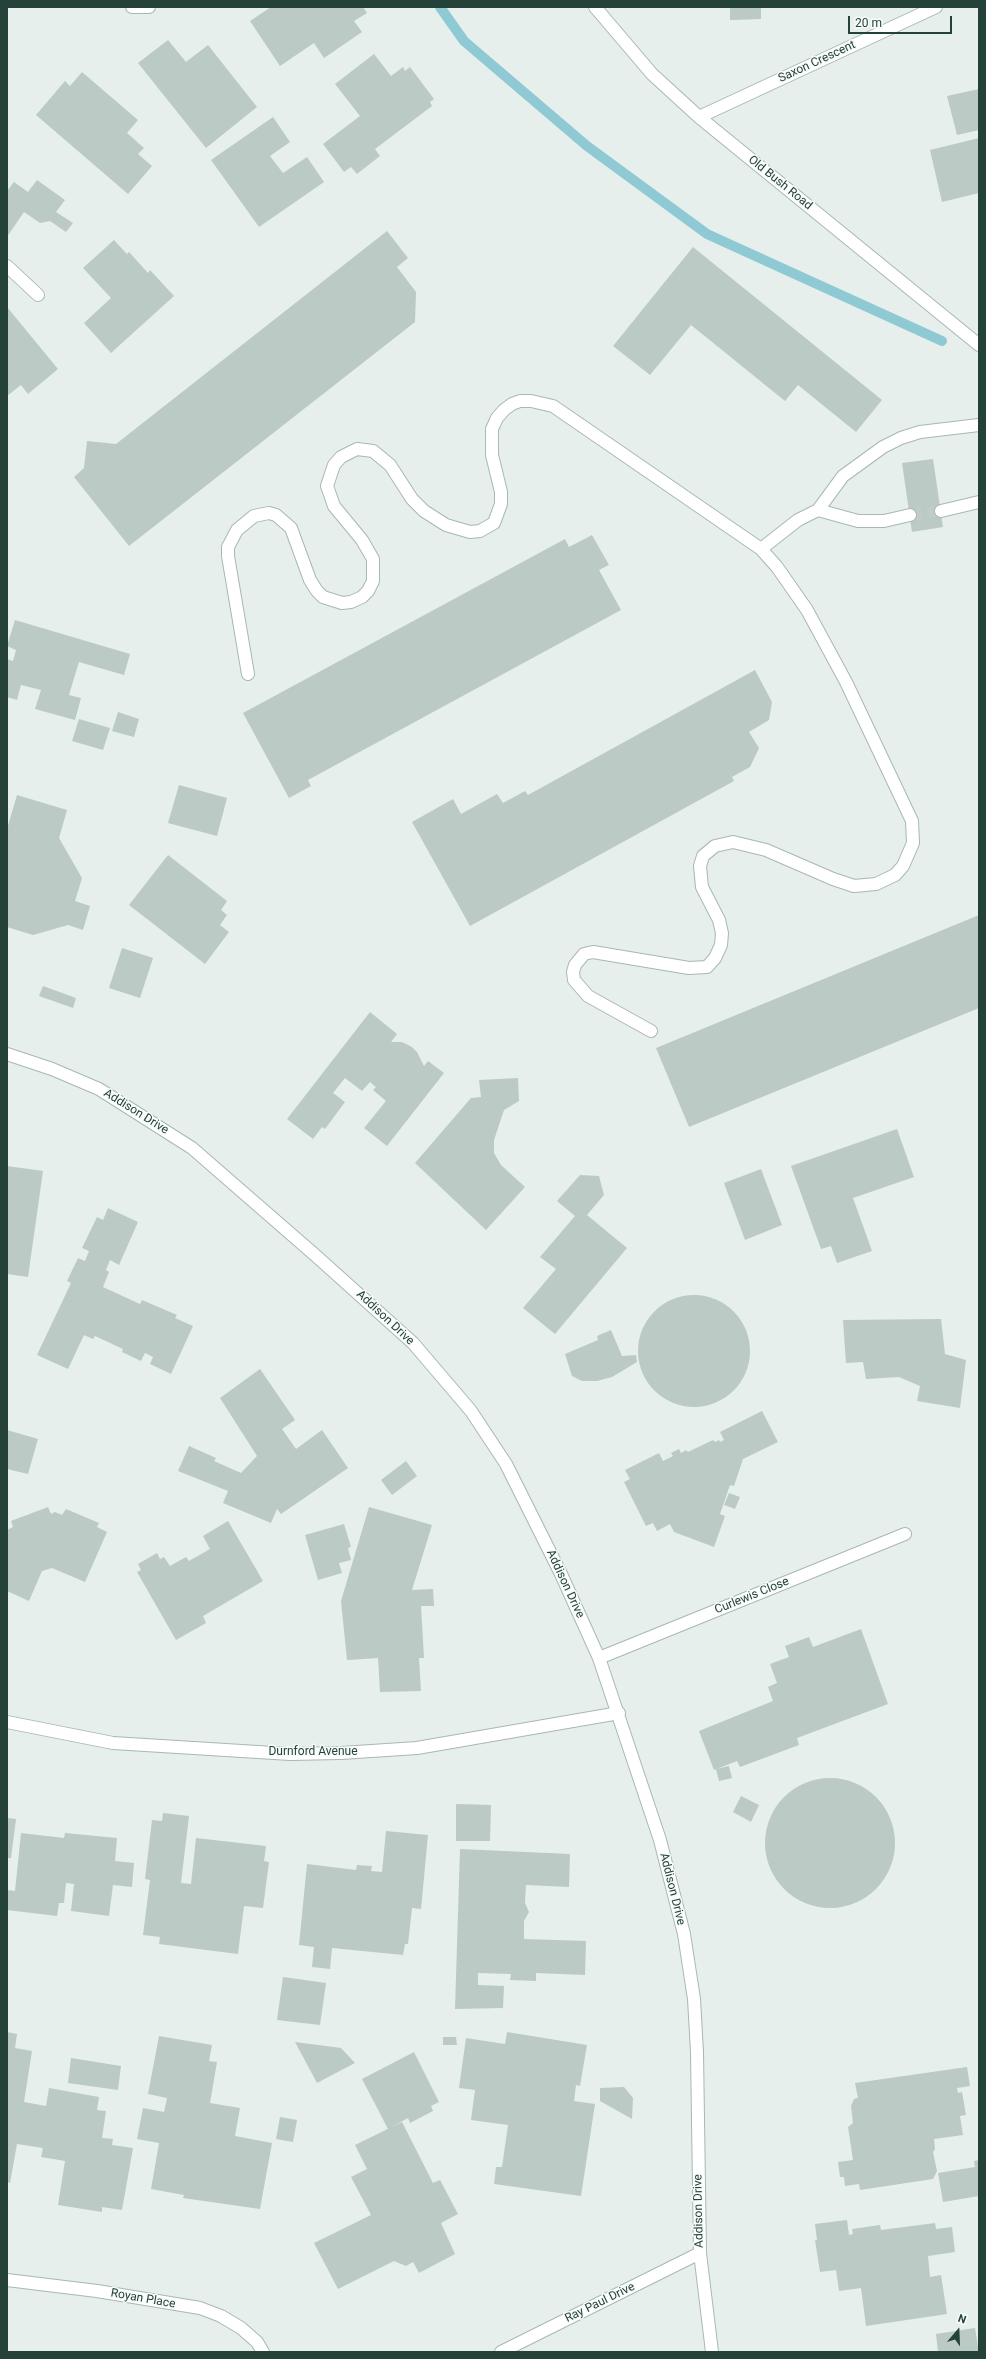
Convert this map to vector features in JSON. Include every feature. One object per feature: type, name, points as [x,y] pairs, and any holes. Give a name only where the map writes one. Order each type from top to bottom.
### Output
[{"type":"street","points":[[132,7],[147,7]]},
{"type":"street","name":"Old Bush Road","points":[[595,7],[652,74],[699,117],[979,345]]},
{"type":"street","name":"Saxon Crescent","points":[[699,117],[936,7]]},
{"type":"street","points":[[7,266],[38,295]]},
{"type":"street","points":[[248,674],[228,560],[228,547],[237,530],[254,516],[269,513],[276,515],[291,528],[310,580],[317,591],[323,597],[342,603],[357,600],[368,591],[373,581],[373,559],[362,540],[334,506],[327,486],[334,465],[341,457],[357,449],[373,450],[390,465],[412,499],[424,511],[451,527],[470,532],[480,531],[494,523],[501,504],[501,492],[492,455],[492,429],[497,418],[504,410],[512,404],[520,401],[531,401],[553,406],[761,549],[777,567],[807,610],[846,682],[912,821],[913,842],[904,866],[895,875],[876,884],[866,886],[844,884],[766,850],[742,843],[722,843],[708,851],[703,856],[700,866],[702,887],[719,920],[722,933],[721,945],[715,958],[707,967],[689,968],[593,952],[584,954],[575,965],[573,972],[574,980],[588,996],[651,1031]]},
{"type":"street","points":[[761,549],[798,520],[818,510],[843,476],[883,447],[901,438],[920,432],[979,424]]},
{"type":"street","points":[[944,511],[979,502]]},
{"type":"street","points":[[818,510],[858,521],[884,521],[910,515]]},
{"type":"street","name":"Addison Drive","points":[[7,1054],[52,1069],[99,1090],[192,1148],[327,1264],[413,1343],[471,1411],[506,1464],[561,1574],[599,1658],[619,1713],[660,1840],[684,1934],[694,1999],[697,2052],[700,2253],[712,2352]]},
{"type":"street","name":"Curlewis Close","points":[[599,1658],[905,1534]]},
{"type":"street","name":"Durnford Avenue","points":[[7,1722],[113,1743],[290,1754],[341,1753],[417,1748],[619,1713]]},
{"type":"street","name":"Ray Paul Drive","points":[[501,2352],[700,2253]]},
{"type":"street","name":"Royan Place","points":[[7,2280],[97,2291],[200,2308],[221,2316],[241,2328],[257,2342],[263,2352]]},
{"type":"building","points":[[271,7],[363,7],[367,13],[354,21],[362,32],[324,58],[314,43],[280,66],[250,21]]},
{"type":"building","points":[[730,7],[761,7],[761,19],[730,20]]},
{"type":"building","points":[[168,40],[186,62],[208,45],[257,107],[206,148],[138,63]]},
{"type":"building","points":[[374,54],[391,76],[403,67],[405,71],[410,67],[434,99],[430,102],[432,106],[375,149],[380,156],[357,174],[351,167],[344,172],[323,144],[360,116],[335,84]]},
{"type":"building","points":[[82,72],[138,120],[127,133],[144,148],[138,154],[152,166],[128,194],[36,115],[65,81],[70,86]]},
{"type":"building","points":[[979,89],[979,130],[957,135],[947,96]]},
{"type":"building","points":[[273,117],[290,142],[270,156],[283,173],[307,157],[324,182],[259,227],[211,160]]},
{"type":"building","points":[[979,138],[979,193],[942,202],[930,150]]},
{"type":"building","points":[[37,180],[65,200],[56,212],[73,223],[66,232],[50,221],[40,223],[24,212],[7,237],[7,191],[14,182],[28,192]]},
{"type":"building","points":[[387,231],[408,258],[397,267],[416,292],[415,322],[129,546],[74,477],[84,468],[87,441],[116,444]]},
{"type":"building","points":[[114,240],[127,254],[129,252],[148,273],[150,270],[174,296],[111,353],[84,323],[111,298],[83,268]]},
{"type":"building","points":[[693,247],[882,400],[856,432],[798,385],[785,401],[691,325],[650,375],[613,346]]},
{"type":"building","points":[[7,307],[58,369],[28,394],[21,385],[7,396]]},
{"type":"building","points":[[933,459],[943,527],[912,532],[902,463]]},
{"type":"building","points":[[592,535],[609,565],[599,570],[621,610],[308,780],[311,786],[289,798],[243,713],[565,539],[569,547]]},
{"type":"building","points":[[15,620],[130,654],[124,675],[79,662],[69,695],[81,698],[75,720],[35,709],[41,690],[21,685],[17,700],[7,697],[7,659],[13,661],[16,650],[7,646]]},
{"type":"building","points":[[755,670],[772,702],[769,720],[749,732],[759,748],[750,767],[732,777],[734,781],[470,926],[412,822],[453,799],[461,814],[497,794],[503,803],[525,791],[528,795]]},
{"type":"building","points":[[118,712],[139,719],[134,737],[112,731]]},
{"type":"building","points":[[79,719],[110,728],[103,750],[72,741]]},
{"type":"building","points":[[179,785],[227,798],[217,836],[168,823]]},
{"type":"building","points":[[17,795],[67,810],[59,838],[82,878],[75,901],[90,906],[83,930],[68,925],[33,935],[7,927],[7,829]]},
{"type":"building","points":[[168,855],[227,901],[221,910],[227,915],[220,925],[229,932],[205,964],[129,905]]},
{"type":"building","points":[[979,915],[979,1008],[689,1127],[656,1048]]},
{"type":"building","points":[[122,948],[153,958],[140,998],[109,988]]},
{"type":"building","points":[[43,986],[76,998],[73,1008],[39,996]]},
{"type":"building","points":[[370,1012],[397,1034],[391,1042],[402,1042],[412,1047],[417,1052],[424,1066],[428,1061],[444,1073],[387,1146],[364,1128],[386,1101],[373,1090],[376,1087],[370,1082],[362,1091],[345,1078],[333,1093],[345,1102],[325,1129],[322,1127],[313,1139],[287,1119]]},
{"type":"building","points":[[518,1078],[519,1101],[504,1110],[494,1140],[494,1153],[501,1165],[525,1187],[486,1230],[415,1163],[471,1098],[481,1097],[479,1080]]},
{"type":"building","points":[[897,1129],[914,1177],[853,1198],[872,1251],[837,1263],[831,1246],[821,1249],[791,1166]]},
{"type":"building","points":[[7,1166],[43,1171],[28,1277],[7,1274]]},
{"type":"building","points":[[761,1169],[782,1225],[745,1240],[724,1183]]},
{"type":"building","points":[[580,1175],[599,1176],[604,1195],[587,1215],[627,1248],[555,1334],[523,1308],[556,1269],[540,1257],[575,1216],[557,1201]]},
{"type":"building","points":[[108,1208],[138,1222],[119,1265],[110,1260],[106,1270],[109,1272],[103,1287],[140,1304],[142,1300],[177,1315],[175,1318],[193,1326],[171,1374],[150,1364],[153,1357],[145,1353],[141,1361],[122,1352],[123,1349],[95,1336],[93,1339],[84,1335],[68,1369],[37,1355],[71,1283],[67,1281],[78,1258],[85,1261],[89,1251],[82,1248],[97,1217],[103,1220]]},
{"type":"building","points":[[694,1295],[716,1299],[734,1311],[746,1329],[750,1351],[746,1373],[734,1391],[716,1403],[694,1407],[672,1403],[654,1391],[642,1373],[638,1351],[642,1329],[654,1311],[672,1299]]},
{"type":"building","points":[[941,1319],[945,1354],[966,1360],[960,1408],[917,1401],[920,1386],[899,1377],[866,1379],[863,1362],[846,1363],[843,1320]]},
{"type":"building","points":[[611,1330],[622,1356],[636,1355],[637,1362],[612,1377],[597,1381],[582,1381],[572,1376],[565,1354],[598,1340],[597,1336]]},
{"type":"building","points":[[260,1369],[295,1420],[282,1429],[296,1449],[322,1430],[348,1468],[281,1514],[277,1509],[271,1523],[223,1503],[228,1491],[178,1471],[189,1446],[216,1458],[214,1461],[241,1473],[257,1456],[220,1398]]},
{"type":"building","points":[[762,1411],[778,1442],[743,1459],[734,1486],[730,1485],[720,1514],[725,1516],[714,1547],[674,1532],[670,1524],[657,1531],[653,1523],[646,1526],[624,1482],[630,1479],[625,1470],[659,1453],[663,1461],[673,1456],[671,1453],[679,1449],[681,1453],[686,1450],[688,1452],[713,1440],[715,1442],[719,1440],[720,1442],[724,1440],[720,1432]]},
{"type":"building","points":[[7,1430],[38,1439],[28,1474],[7,1469]]},
{"type":"building","points":[[406,1461],[417,1476],[392,1495],[381,1480]]},
{"type":"building","points":[[729,1493],[740,1497],[735,1509],[724,1505]]},
{"type":"building","points":[[48,1507],[51,1514],[55,1512],[62,1515],[66,1509],[99,1523],[97,1527],[107,1532],[85,1582],[52,1568],[42,1571],[29,1601],[7,1591],[7,1530],[13,1527],[11,1521]]},
{"type":"building","points":[[369,1507],[432,1525],[412,1590],[433,1589],[434,1606],[421,1606],[424,1658],[419,1658],[421,1691],[380,1692],[378,1658],[347,1660],[341,1601]]},
{"type":"building","points":[[228,1521],[263,1581],[203,1616],[206,1623],[176,1640],[137,1572],[141,1570],[138,1564],[157,1553],[160,1559],[164,1557],[170,1566],[186,1557],[189,1561],[210,1549],[203,1536]]},
{"type":"building","points":[[344,1524],[351,1547],[348,1548],[351,1560],[339,1563],[342,1573],[318,1580],[305,1535]]},
{"type":"building","points":[[861,1629],[888,1704],[797,1738],[799,1745],[740,1767],[737,1761],[714,1770],[699,1731],[773,1701],[768,1687],[777,1683],[770,1664],[789,1657],[785,1646],[809,1637],[813,1647]]},
{"type":"building","points":[[729,1766],[732,1778],[719,1781],[716,1769]]},
{"type":"building","points":[[836,1778],[849,1780],[861,1785],[881,1802],[888,1812],[893,1824],[895,1843],[893,1862],[888,1874],[871,1894],[861,1901],[849,1906],[824,1908],[811,1906],[799,1901],[779,1884],[772,1874],[767,1862],[765,1837],[767,1824],[772,1812],[789,1792],[799,1785],[811,1780]]},
{"type":"building","points":[[741,1796],[759,1805],[751,1822],[733,1812]]},
{"type":"building","points":[[456,1804],[491,1805],[490,1841],[456,1841]]},
{"type":"building","points":[[163,1813],[189,1816],[181,1883],[191,1884],[196,1838],[266,1846],[264,1861],[269,1862],[263,1908],[244,1906],[238,1954],[159,1944],[160,1937],[143,1935],[150,1880],[145,1879],[152,1820],[162,1821]]},
{"type":"building","points":[[7,1818],[16,1819],[11,1858],[7,1858]]},
{"type":"building","points":[[386,1831],[428,1835],[421,1909],[412,1908],[408,1944],[405,1944],[403,1955],[332,1948],[330,1969],[312,1967],[314,1947],[299,1945],[307,1864],[356,1870],[357,1865],[372,1866],[371,1871],[382,1872]]},
{"type":"building","points":[[21,1833],[64,1838],[65,1833],[117,1838],[115,1861],[134,1863],[132,1887],[113,1885],[109,1916],[71,1911],[74,1884],[66,1883],[64,1903],[59,1903],[57,1916],[7,1910],[7,1890],[15,1891]]},
{"type":"building","points":[[460,1849],[570,1854],[569,1887],[526,1885],[525,1903],[529,1912],[524,1921],[524,1939],[586,1941],[585,1975],[536,1973],[536,1981],[510,1980],[511,1974],[478,1973],[478,1985],[504,1986],[503,2008],[455,2009]]},
{"type":"building","points":[[283,1977],[326,1983],[320,2025],[277,2020]]},
{"type":"building","points":[[7,2032],[17,2034],[15,2048],[32,2051],[24,2102],[46,2106],[49,2088],[99,2097],[97,2110],[106,2111],[102,2138],[113,2139],[112,2145],[133,2148],[122,2210],[102,2207],[102,2212],[58,2205],[65,2161],[41,2157],[43,2148],[17,2144],[10,2183],[7,2182]]},
{"type":"building","points":[[507,2032],[587,2045],[580,2086],[576,2085],[574,2101],[595,2104],[581,2196],[494,2184],[496,2167],[502,2167],[508,2125],[471,2120],[475,2090],[459,2088],[466,2038],[505,2044]]},
{"type":"building","points":[[159,2036],[212,2045],[209,2061],[217,2062],[210,2103],[240,2108],[235,2136],[272,2143],[260,2209],[183,2198],[184,2195],[151,2189],[159,2143],[137,2139],[143,2108],[164,2112],[167,2098],[148,2094]]},
{"type":"building","points":[[443,2037],[456,2037],[457,2045],[443,2045]]},
{"type":"building","points":[[295,2042],[341,2048],[355,2063],[317,2083]]},
{"type":"building","points":[[414,2052],[439,2102],[431,2106],[433,2111],[410,2123],[408,2118],[388,2129],[362,2079]]},
{"type":"building","points":[[71,2058],[121,2066],[118,2090],[68,2083]]},
{"type":"building","points":[[967,2067],[970,2086],[957,2088],[958,2093],[962,2092],[966,2115],[960,2116],[963,2135],[934,2139],[935,2149],[933,2152],[937,2171],[933,2179],[860,2190],[859,2184],[845,2186],[844,2177],[840,2177],[838,2162],[853,2160],[848,2127],[853,2123],[851,2106],[854,2099],[858,2098],[855,2083]]},
{"type":"building","points":[[624,2087],[633,2098],[632,2119],[600,2101],[600,2088]]},
{"type":"building","points":[[280,2117],[297,2120],[293,2142],[276,2139]]},
{"type":"building","points":[[402,2122],[433,2183],[440,2180],[458,2214],[441,2223],[455,2254],[419,2273],[413,2262],[406,2266],[394,2261],[338,2289],[314,2243],[371,2215],[351,2177],[367,2169],[355,2145]]},
{"type":"building","points":[[979,2160],[979,2196],[943,2202],[938,2173],[975,2167],[974,2161]]},
{"type":"building","points":[[847,2220],[849,2235],[853,2234],[852,2229],[880,2225],[881,2230],[935,2223],[936,2229],[952,2227],[955,2252],[928,2256],[930,2277],[941,2275],[947,2314],[866,2326],[861,2288],[839,2291],[836,2270],[820,2272],[815,2240],[817,2240],[815,2224]]},
{"type":"building","points":[[975,2328],[979,2352],[938,2352],[936,2334]]},
{"type":"waterway","points":[[440,7],[464,41],[587,146],[707,234],[942,341]]},
{"type":"tunnel","points":[[910,515],[941,511]]}]
